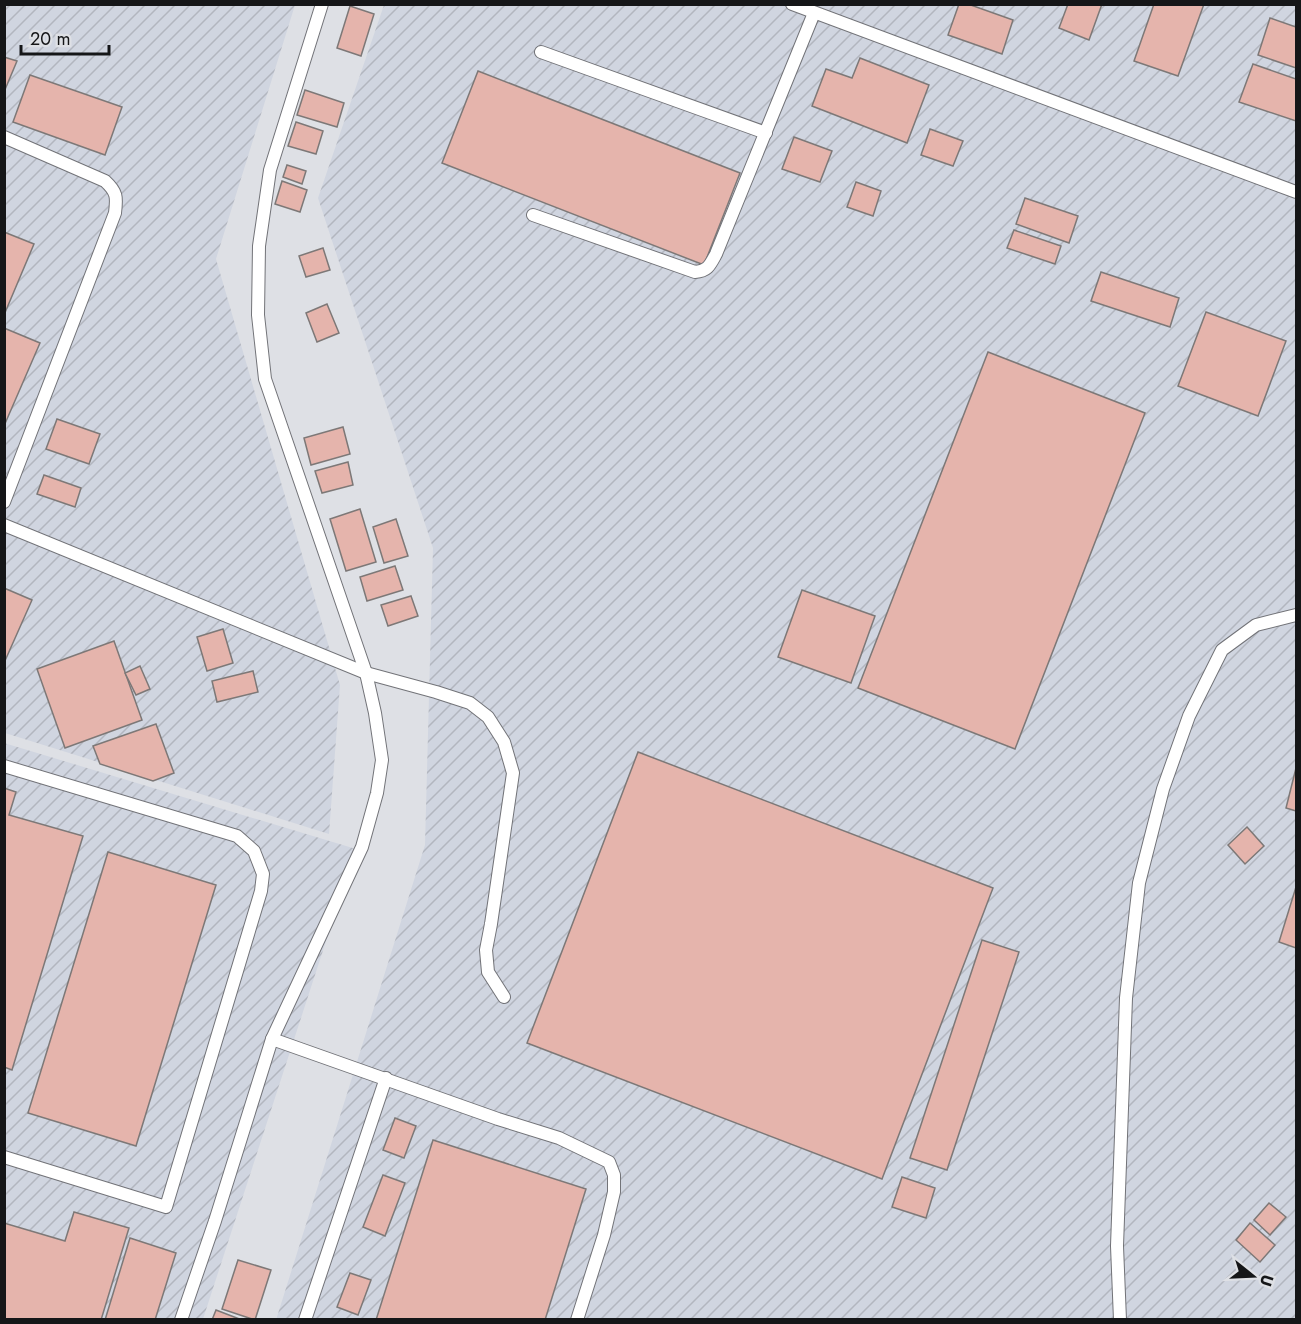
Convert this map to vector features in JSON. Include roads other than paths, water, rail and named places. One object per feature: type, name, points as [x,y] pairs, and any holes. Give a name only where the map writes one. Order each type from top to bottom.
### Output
[{"type":"lane","points":[[181,1320],[215,1221],[272,1039],[362,848],[377,793],[382,760],[366,673],[265,379],[258,315],[259,246],[270,170],[322,4]]},
{"type":"lane","points":[[792,4],[1296,192]]},
{"type":"lane","points":[[532,215],[695,272],[703,272],[716,254],[814,13]]},
{"type":"lane","points":[[541,52],[766,133]]},
{"type":"lane","points":[[4,137],[105,181],[112,188],[116,198],[115,213],[4,502]]},
{"type":"lane","points":[[4,525],[366,673],[470,703],[488,717],[504,742],[513,773],[486,950],[488,972],[504,997]]},
{"type":"lane","points":[[1120,1320],[1117,1246],[1126,998],[1139,882],[1162,789],[1189,716],[1222,650],[1256,624],[1296,615]]},
{"type":"lane","points":[[4,766],[237,836],[254,851],[263,874],[261,891],[166,1207],[4,1157]]},
{"type":"lane","points":[[272,1039],[498,1119],[559,1138],[609,1162],[614,1175],[614,1192],[604,1235],[577,1320]]},
{"type":"lane","points":[[305,1320],[386,1078]]}]
